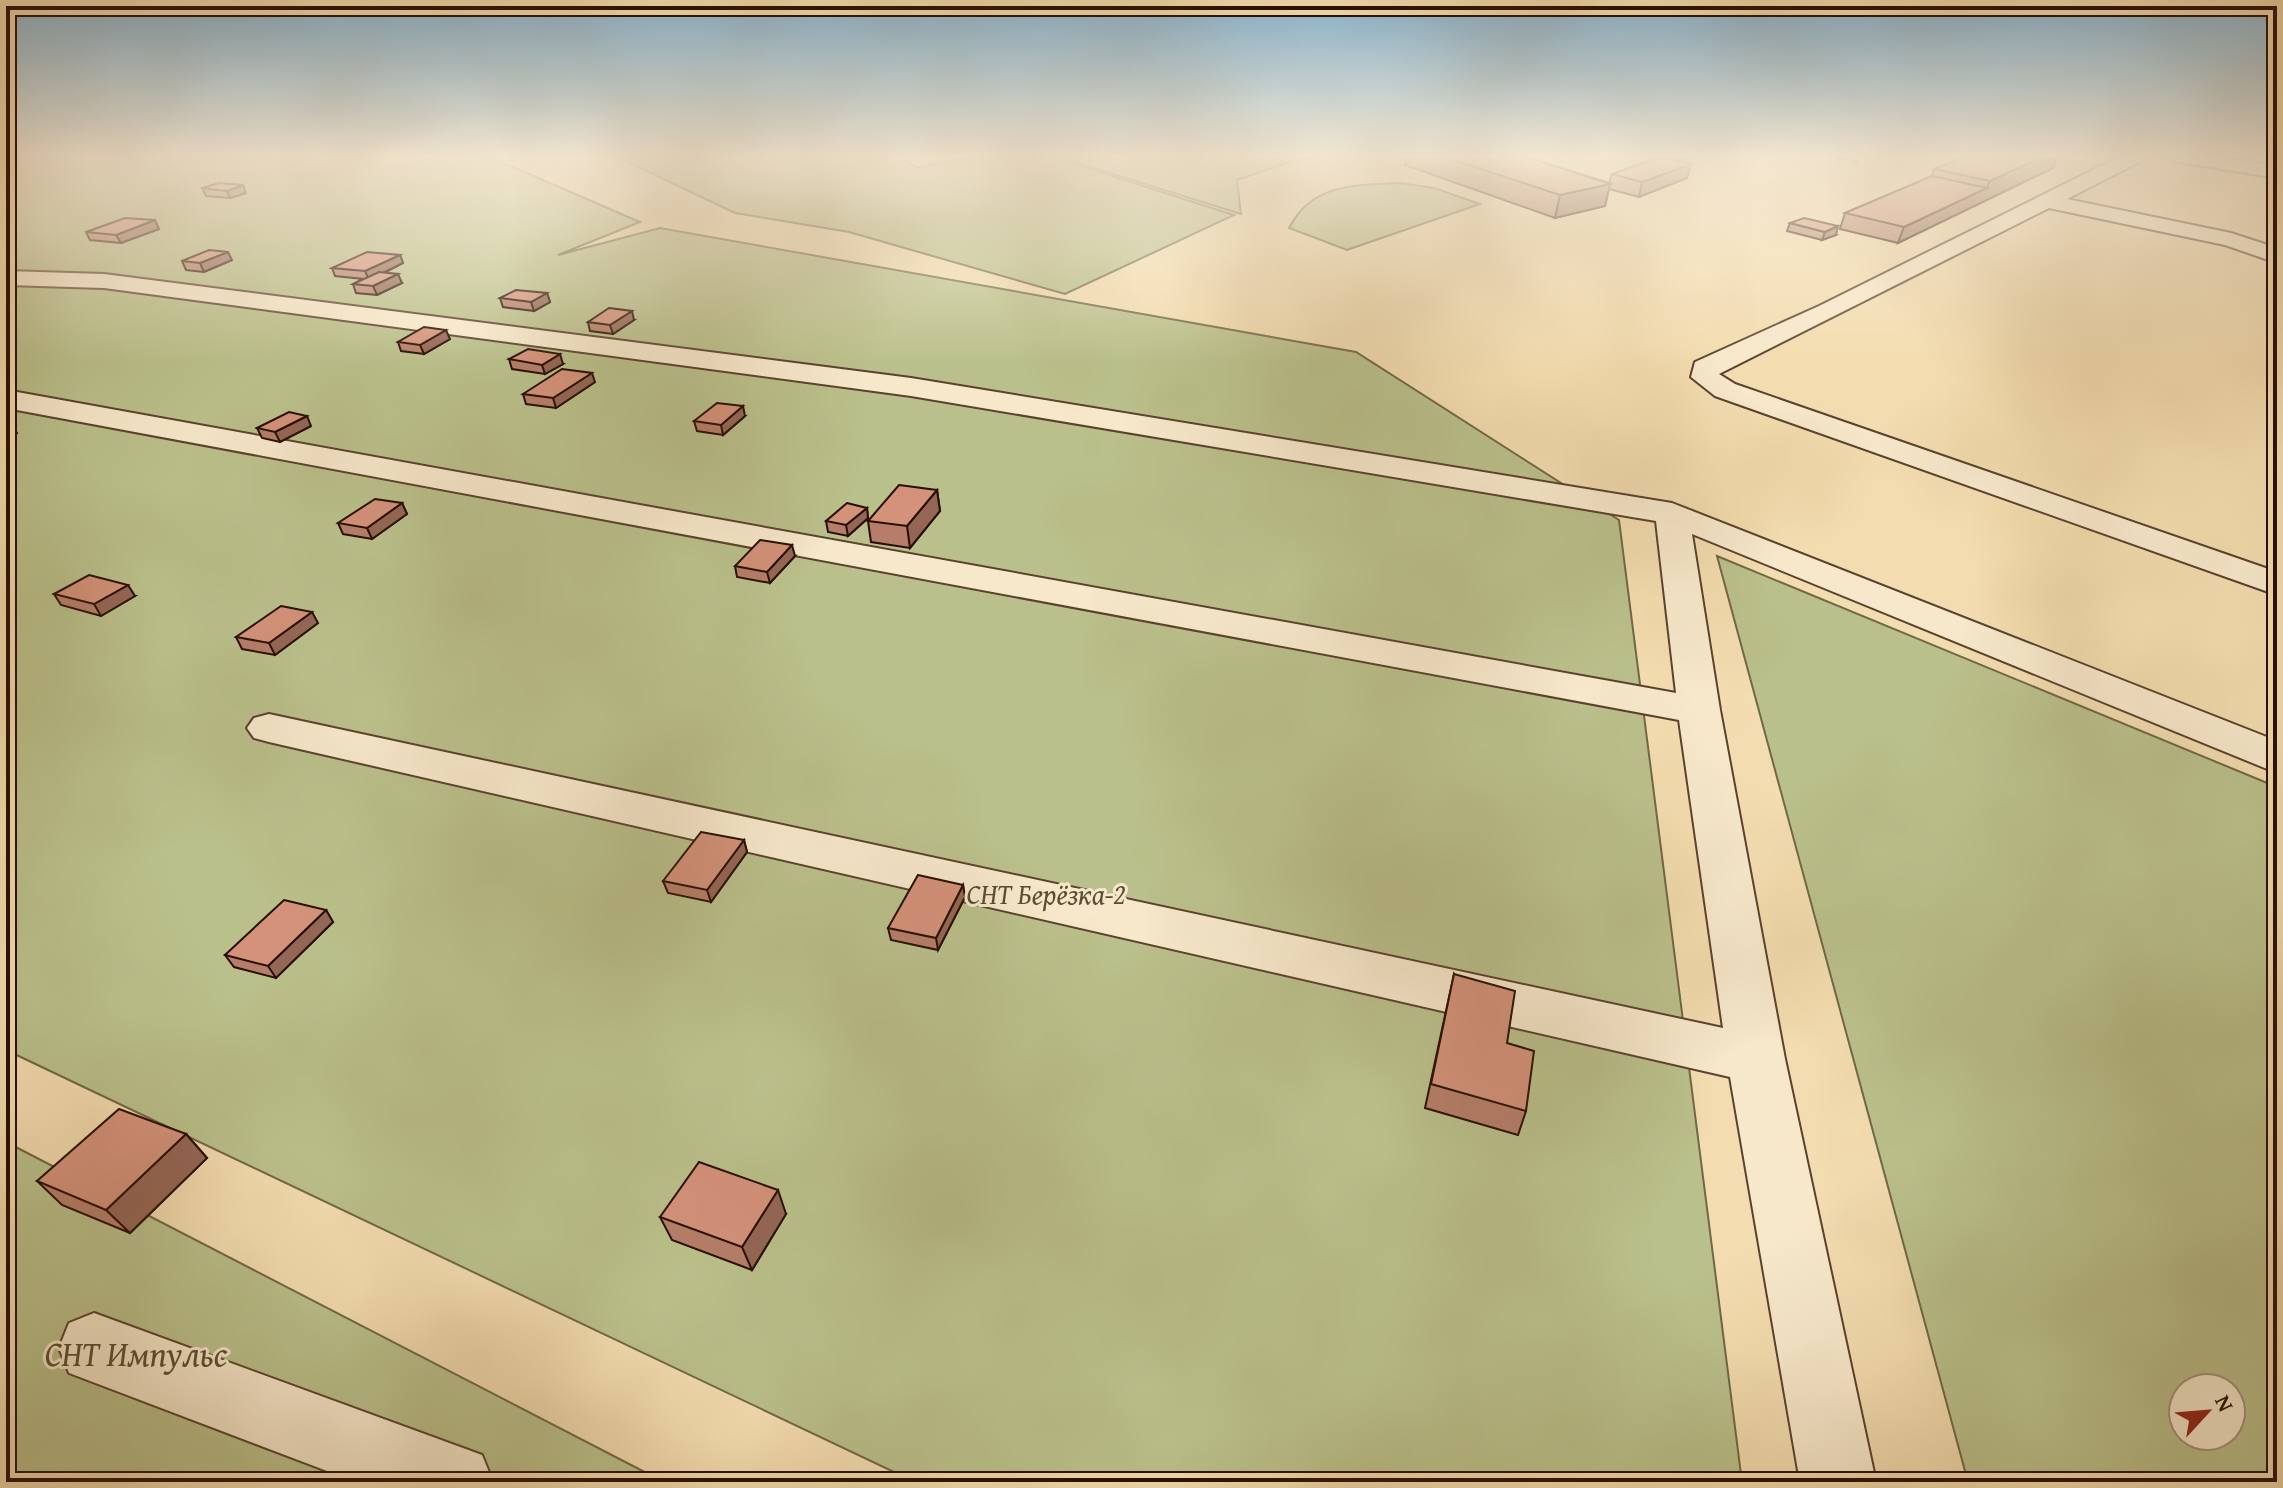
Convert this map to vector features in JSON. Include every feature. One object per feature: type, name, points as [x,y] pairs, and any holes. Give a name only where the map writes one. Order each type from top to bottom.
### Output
[{"type":"lane","points":[[2001,224],[1705,368],[1705,377],[1725,390],[2277,584]]},
{"type":"lane","points":[[2158,224],[2231,240],[2277,256]]},
{"type":"lane","points":[[6,278],[104,281],[911,387],[1672,513],[2277,758]]},
{"type":"lane","points":[[6,399],[1699,710]]},
{"type":"lane","points":[[1672,513],[1699,710],[1756,1059],[1838,1482]]},
{"type":"lane","points":[[269,728],[1756,1059]]},
{"type":"lane","points":[[94,1348],[455,1482]]},
{"type":"green space","name":"СНТ Берёзка-2","points":[[6,224],[634,224],[558,255],[660,228],[1356,352],[1619,520],[1742,1482],[915,1482],[6,1050]]},
{"type":"green space","points":[[804,224],[1214,224],[1065,294],[849,232]]},
{"type":"green space","points":[[1291,224],[1421,224],[1347,250],[1289,228]]},
{"type":"green space","points":[[1717,556],[2277,787],[2277,1482],[1968,1482]]},
{"type":"green space","name":"СНТ Импульс","points":[[6,1142],[664,1482],[6,1482]]},
{"type":"building","points":[[107,224],[143,224],[116,235],[86,232]]},
{"type":"building","points":[[1796,224],[1838,226],[1825,232]]},
{"type":"building","points":[[209,250],[228,252],[200,263],[182,261]]},
{"type":"building","points":[[367,252],[400,255],[365,271],[332,268]]},
{"type":"building","points":[[379,272],[398,274],[373,286],[353,284]]},
{"type":"building","points":[[516,290],[547,293],[531,302],[500,298]]},
{"type":"building","points":[[609,308],[632,311],[610,325],[588,322]]},
{"type":"building","points":[[424,327],[446,330],[420,345],[398,342]]},
{"type":"building","points":[[528,349],[560,354],[542,365],[509,359]]},
{"type":"building","points":[[562,369],[592,373],[553,398],[523,394]]},
{"type":"building","points":[[717,403],[743,406],[721,425],[694,421]]},
{"type":"building","points":[[289,412],[307,416],[275,432],[257,428]]},
{"type":"building","points":[[899,485],[937,490],[907,526],[868,521]]},
{"type":"building","points":[[375,499],[402,503],[367,528],[338,523]]},
{"type":"building","points":[[847,503],[867,508],[846,525],[826,521]]},
{"type":"building","points":[[760,540],[792,545],[767,572],[735,566]]},
{"type":"building","points":[[89,575],[128,585],[94,604],[54,594]]},
{"type":"building","points":[[281,606],[312,612],[269,643],[236,637]]},
{"type":"building","points":[[701,832],[744,840],[707,890],[663,881]]},
{"type":"building","points":[[918,875],[963,885],[936,938],[888,928]]},
{"type":"building","points":[[284,900],[326,910],[268,966],[225,955]]},
{"type":"building","points":[[1454,974],[1515,991],[1507,1043],[1534,1051],[1526,1111],[1431,1084]]},
{"type":"building","points":[[119,1109],[186,1134],[106,1210],[37,1181]]},
{"type":"building","points":[[699,1162],[778,1190],[742,1247],[660,1217]]}]
